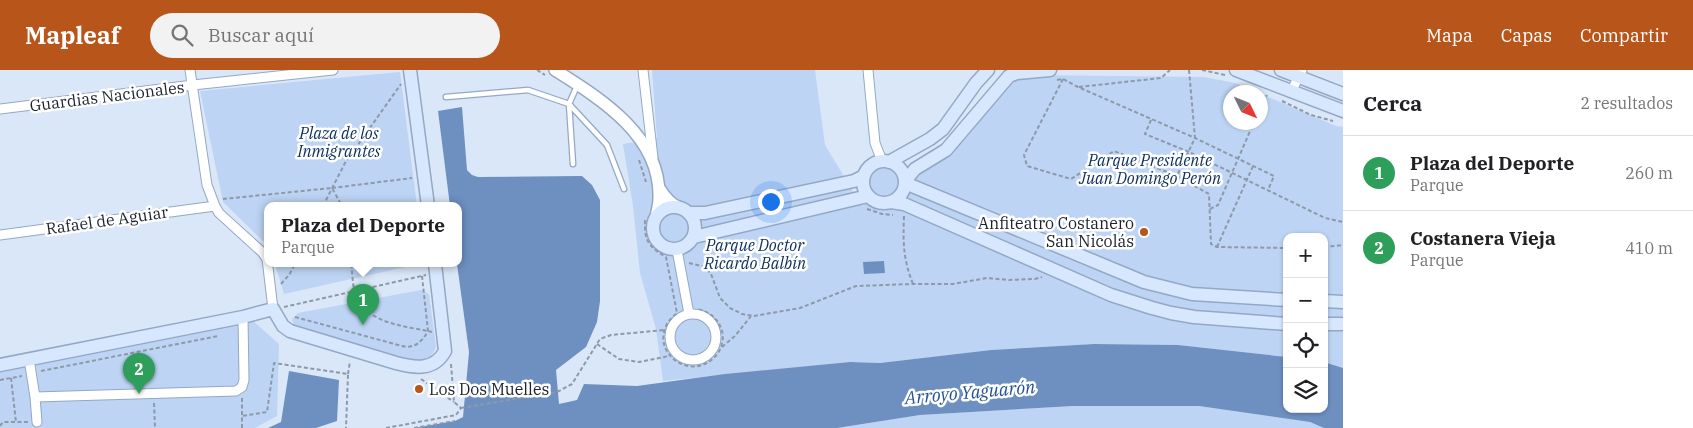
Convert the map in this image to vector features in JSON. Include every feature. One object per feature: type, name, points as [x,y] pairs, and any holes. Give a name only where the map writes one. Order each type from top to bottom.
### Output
[{"type":"main road","points":[[685,210],[696,224],[694,238],[687,246],[677,250],[664,247],[655,237],[651,216],[669,208],[715,211],[854,181],[864,176],[871,166],[885,162],[930,139],[943,129],[976,83],[988,70]]},
{"type":"main road","points":[[1236,70],[1343,111]]},
{"type":"main road","points":[[1281,70],[1301,73],[1343,94]]},
{"type":"main road","points":[[410,71],[427,202]]},
{"type":"main road","points":[[894,208],[905,182],[915,169],[946,150],[1009,76],[1017,73],[1052,75]]},
{"type":"main road","points":[[885,162],[898,167],[902,171],[905,182]]},
{"type":"main road","points":[[864,176],[865,202]]},
{"type":"main road","points":[[905,182],[1144,282],[1192,294],[1283,300]]},
{"type":"main road","points":[[694,238],[865,202],[879,203],[894,208],[904,204],[1111,294],[1152,308],[1171,314],[1194,317],[1283,324]]},
{"type":"main road","points":[[0,364],[243,317],[273,309],[283,326],[290,331],[410,366],[426,366],[443,355],[444,334],[435,268]]},
{"type":"main road","points":[[1328,302],[1343,302]]},
{"type":"main road","points":[[1328,324],[1343,324]]},
{"type":"street","points":[[190,70],[207,185],[214,203],[219,213],[264,255]]},
{"type":"street","name":"Guardias Nacionales","points":[[0,109],[333,70]]},
{"type":"street","points":[[643,70],[654,163],[653,186],[659,198],[651,216]]},
{"type":"street","points":[[868,70],[875,143],[885,162]]},
{"type":"street","points":[[1291,92],[1301,73]]},
{"type":"street","points":[[554,74],[578,84],[616,112],[638,136],[654,163]]},
{"type":"street","points":[[653,186],[676,207],[685,210]]},
{"type":"street","name":"Rafael de Aguiar","points":[[0,235],[214,203]]},
{"type":"street","points":[[677,250],[692,311],[705,317],[715,329],[715,345],[705,357],[697,360],[683,358],[673,348],[670,341],[670,334],[676,321],[692,311]]},
{"type":"street","points":[[268,267],[273,309]]},
{"type":"street","points":[[35,397],[236,392],[243,383],[243,317]]},
{"type":"street","points":[[29,359],[35,397],[36,422]]},
{"type":"lane","points":[[573,164],[569,104],[578,84]]},
{"type":"lane","points":[[446,97],[528,90],[569,104],[607,146],[624,189]]},
{"type":"path","points":[[537,70],[554,74]]},
{"type":"path","points":[[1078,87],[1161,78],[1170,70]]},
{"type":"path","points":[[1177,176],[1195,138],[1189,70]]},
{"type":"path","points":[[325,202],[345,163],[410,71]]},
{"type":"path","points":[[1052,75],[1195,138],[1274,176],[1268,190]]},
{"type":"path","points":[[1063,79],[1024,155],[1027,166],[1070,178],[1114,151],[1177,176],[1209,194],[1211,244],[1217,247],[1283,248]]},
{"type":"path","points":[[1152,119],[1145,134],[1189,152],[1325,218],[1343,222]]},
{"type":"path","points":[[1210,209],[1218,205],[1251,130]]},
{"type":"path","points":[[638,159],[653,186]]},
{"type":"path","points":[[1217,247],[1253,166]]},
{"type":"path","points":[[214,203],[424,176]]},
{"type":"path","points":[[332,188],[340,202]]},
{"type":"path","points":[[865,202],[871,211],[882,214],[892,215],[894,208]]},
{"type":"path","points":[[904,211],[903,249],[906,267],[913,284]]},
{"type":"path","points":[[651,216],[644,235],[652,249],[666,258],[677,313],[666,325],[663,339],[669,356],[682,366],[698,367],[712,361],[722,347],[735,336],[751,316]]},
{"type":"path","points":[[1328,247],[1343,246]]},
{"type":"path","points":[[684,262],[705,267],[711,274],[720,298],[730,308],[751,316],[800,308],[856,286],[953,284],[987,278],[1009,280],[1035,279],[1045,276],[1038,272]]},
{"type":"path","points":[[270,296],[289,275],[293,267]]},
{"type":"path","points":[[351,267],[358,301],[377,319],[444,334]]},
{"type":"path","points":[[273,309],[422,276],[435,268]]},
{"type":"path","points":[[295,317],[409,348],[419,342],[428,331],[422,276]]},
{"type":"path","points":[[692,311],[706,311],[717,320],[723,333],[722,347]]},
{"type":"path","points":[[386,428],[456,415],[461,408],[558,392],[572,384],[600,339],[611,335],[665,330]]},
{"type":"path","points":[[0,380],[218,336]]},
{"type":"path","points":[[597,344],[619,359],[639,362],[669,356]]},
{"type":"path","points":[[443,355],[451,362],[454,402]]},
{"type":"path","points":[[242,416],[267,412],[274,363],[348,374],[346,428]]},
{"type":"path","points":[[421,376],[421,379],[461,408]]},
{"type":"path","points":[[11,378],[16,422]]},
{"type":"path","points":[[242,428],[243,383]]},
{"type":"path","points":[[154,394],[155,428]]},
{"type":"path","points":[[414,428],[455,421]]},
{"type":"path","points":[[0,426],[3,422],[36,422]]},
{"type":"green space","name":"Parque Doctor Ricardo Balbín","points":[[652,70],[815,70],[825,145],[862,206],[876,198],[869,190],[868,182],[870,175],[876,170],[890,169],[896,174],[900,185],[924,172],[943,156],[1007,84],[1027,75],[1204,77],[1235,83],[1240,85],[1223,85],[1223,130],[1268,130],[1268,97],[1336,126],[1343,127],[1343,368],[1328,363],[1328,233],[1283,233],[1283,357],[1178,345],[1094,344],[991,350],[880,363],[850,362],[663,381],[656,329],[640,273],[633,206],[623,144],[657,138]]},
{"type":"green space","name":"Plaza de los Inmigrantes","points":[[400,72],[416,202],[264,202],[264,242],[223,202],[200,91]]},
{"type":"green space","points":[[276,267],[406,267],[284,294]]},
{"type":"green space","points":[[421,290],[429,294],[436,347],[429,357],[423,359],[411,360],[294,327],[292,319],[298,313]]},
{"type":"green space","points":[[251,319],[279,344],[277,416],[255,428],[0,428],[0,371]]},
{"type":"green space","points":[[1073,406],[1199,406],[1310,422],[1324,428],[837,428],[920,415]]},
{"type":"water","name":"Arroyo Yaguarón","points":[[462,107],[467,170],[472,175],[478,177],[582,176],[592,185],[600,200],[600,301],[597,322],[586,347],[556,370],[559,404],[577,400],[584,384],[637,386],[725,374],[850,362],[880,363],[991,350],[1094,344],[1178,345],[1283,357],[1283,413],[1328,413],[1328,363],[1343,368],[1343,428],[1324,428],[1310,422],[1199,406],[1073,406],[920,415],[837,428],[414,428],[455,421],[463,417],[469,352],[457,267],[462,267],[462,202],[449,202],[438,111]]},
{"type":"water","points":[[884,261],[885,273],[864,274],[863,262]]},
{"type":"water","points":[[289,371],[339,380],[337,421],[316,428],[268,428],[281,422]]},
{"type":"place","name":"Anfiteatro Costanero San Nicolás","points":[[1144,232]]},
{"type":"place","name":"Plaza del Deporte","points":[[363,325]]},
{"type":"place","name":"Los Dos Muelles","points":[[419,389]]},
{"type":"place","name":"Costanera Vieja","points":[[139,394]]},
{"type":"park label","name":"Parque Presidente Juan Domingo Perón","points":[[1150,169]]}]
